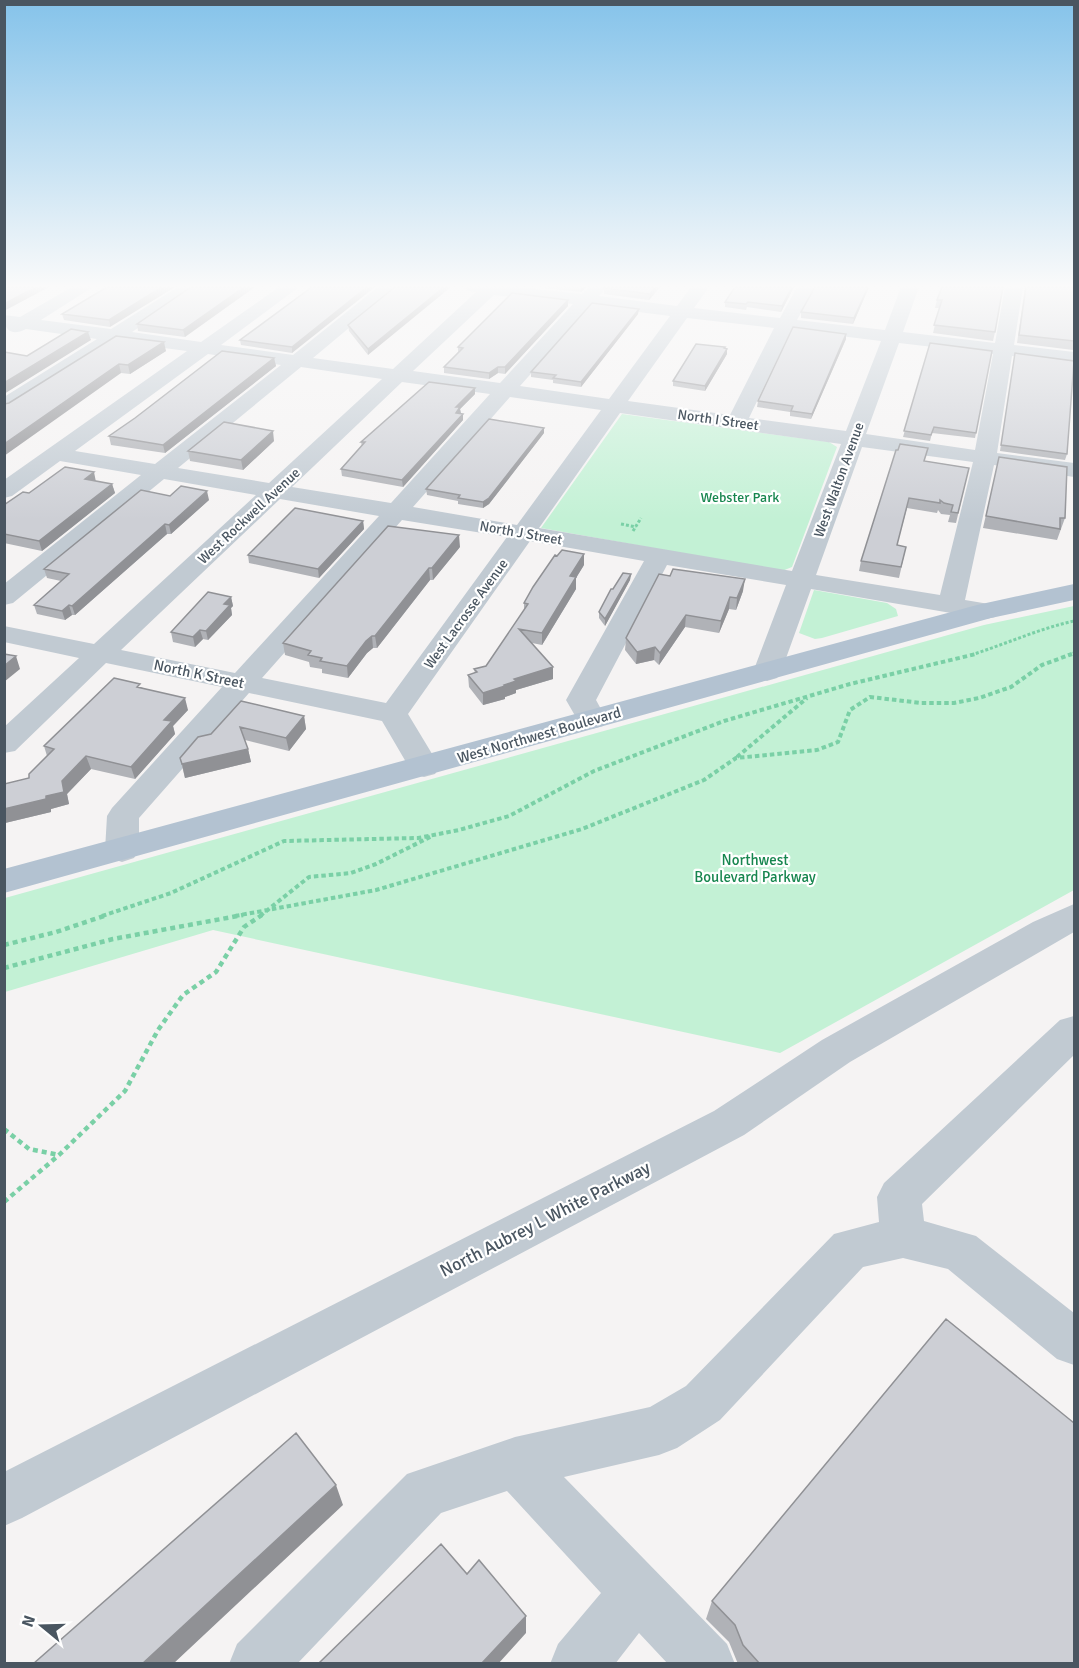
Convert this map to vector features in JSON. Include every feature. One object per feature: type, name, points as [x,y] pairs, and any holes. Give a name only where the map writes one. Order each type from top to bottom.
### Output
[{"type":"main road","name":"West Northwest Boulevard","points":[[4,881],[986,611],[1074,592]]},
{"type":"street","points":[[4,406],[69,365]]},
{"type":"street","points":[[4,490],[182,365]]},
{"type":"street","points":[[4,597],[293,365]]},
{"type":"street","name":"North I Street","points":[[319,365],[1074,470]]},
{"type":"street","name":"West Rockwell Avenue","points":[[4,744],[407,365]]},
{"type":"street","points":[[122,850],[123,816],[529,365]]},
{"type":"street","name":"West Lacrosse Avenue","points":[[393,714],[645,365]]},
{"type":"street","points":[[737,422],[765,365]]},
{"type":"street","name":"West Walton Avenue","points":[[767,672],[881,365]]},
{"type":"street","points":[[951,605],[985,457],[1000,365]]},
{"type":"street","name":"North J Street","points":[[56,454],[986,611]]},
{"type":"street","points":[[592,720],[581,700],[659,556]]},
{"type":"street","name":"North K Street","points":[[4,634],[393,714]]},
{"type":"street","points":[[393,714],[424,767]]},
{"type":"street","name":"North Aubrey L White Parkway","points":[[4,1500],[729,1123],[836,1051],[1074,917]]},
{"type":"street","points":[[903,1237],[899,1197],[1074,1031]]},
{"type":"street","points":[[257,1664],[425,1492],[515,1462],[659,1430],[703,1403],[850,1249],[903,1237],[960,1251],[1074,1342]]},
{"type":"street","points":[[515,1462],[707,1664]]},
{"type":"street","points":[[578,1664],[638,1592]]},
{"type":"path","points":[[621,524],[636,527]]},
{"type":"path","points":[[4,945],[56,932],[171,893],[284,841],[381,840],[436,834],[509,816],[594,771],[724,721],[914,668],[953,661],[1001,646],[1046,627],[1074,621]]},
{"type":"path","points":[[736,758],[817,750],[838,742],[850,710],[870,698],[943,703],[979,698],[1011,687],[1042,665],[1074,653]]},
{"type":"path","points":[[4,968],[113,939],[376,890],[582,829],[704,780],[736,758],[810,696]]},
{"type":"path","points":[[4,1202],[59,1155],[125,1091],[158,1030],[183,995],[216,972],[244,927],[268,911],[309,877],[351,873],[418,846],[436,834]]},
{"type":"path","points":[[4,1129],[29,1149],[59,1155]]},
{"type":"green space","name":"Webster Park","points":[[622,414],[829,442],[837,447],[792,567],[782,571],[541,528]]},
{"type":"green space","points":[[814,590],[887,603],[896,609],[898,616],[815,639],[799,633]]},
{"type":"green space","name":"Northwest Boulevard Parkway","points":[[1074,606],[1074,890],[780,1053],[213,930],[5,992],[5,898],[984,625]]},
{"type":"building","points":[[4,365],[34,365],[4,383]]},
{"type":"building","points":[[70,365],[118,365],[4,444],[4,404]]},
{"type":"building","points":[[204,365],[265,365],[163,445],[109,436]]},
{"type":"building","points":[[446,365],[507,365],[489,373],[444,367]]},
{"type":"building","points":[[537,365],[595,365],[581,382],[553,378],[556,375],[531,372]]},
{"type":"building","points":[[683,365],[718,365],[705,386],[673,381]]},
{"type":"building","points":[[775,365],[833,365],[812,414],[791,411],[793,406],[758,401]]},
{"type":"building","points":[[924,365],[989,365],[976,433],[934,427],[931,435],[904,431]]},
{"type":"building","points":[[1013,365],[1074,365],[1067,454],[1001,445]]},
{"type":"building","points":[[429,382],[475,388],[456,407],[460,407],[456,413],[463,414],[402,480],[341,469],[365,442],[361,442]]},
{"type":"building","points":[[489,419],[544,428],[489,498],[483,502],[426,489]]},
{"type":"building","points":[[224,422],[273,431],[241,460],[188,451]]},
{"type":"building","points":[[900,444],[928,448],[924,461],[969,468],[958,513],[951,512],[953,505],[940,500],[940,503],[909,498],[897,545],[906,547],[901,567],[861,561],[896,450]]},
{"type":"building","points":[[999,457],[1067,467],[1065,518],[1060,518],[1060,529],[986,516]]},
{"type":"building","points":[[65,467],[94,472],[85,479],[112,484],[39,541],[4,534],[4,505],[23,492],[29,493]]},
{"type":"building","points":[[181,486],[207,491],[169,525],[165,524],[72,606],[69,605],[62,611],[34,605],[69,574],[44,569],[141,490],[170,496]]},
{"type":"building","points":[[295,508],[363,521],[318,569],[248,555]]},
{"type":"building","points":[[388,526],[459,535],[432,568],[429,568],[375,636],[366,641],[347,666],[320,661],[322,658],[308,655],[311,651],[283,643]]},
{"type":"building","points":[[562,550],[584,554],[570,576],[576,577],[542,633],[519,629],[553,667],[514,679],[516,681],[483,693],[468,675],[477,672],[474,669],[486,666],[528,604],[524,603],[533,587],[555,555],[557,556]]},
{"type":"building","points":[[673,569],[745,579],[737,598],[730,597],[721,621],[686,615],[660,653],[655,647],[637,652],[626,638],[659,574],[670,576]]},
{"type":"building","points":[[623,573],[631,574],[605,619],[599,612],[611,589]]},
{"type":"building","points":[[208,592],[231,597],[224,604],[230,605],[206,631],[200,630],[193,637],[171,632]]},
{"type":"building","points":[[4,654],[16,656],[4,666]]},
{"type":"building","points":[[114,678],[140,684],[137,687],[185,698],[164,720],[172,721],[131,767],[86,756],[62,781],[64,792],[46,796],[46,799],[4,809],[4,784],[29,778],[29,774],[54,749],[44,746]]},
{"type":"building","points":[[241,701],[304,716],[286,738],[240,727],[248,749],[182,764],[180,758],[198,737],[211,734]]},
{"type":"building","points":[[946,1319],[1074,1423],[1074,1664],[760,1664],[743,1645],[735,1625],[712,1601]]},
{"type":"building","points":[[296,1433],[336,1485],[142,1664],[33,1664]]},
{"type":"building","points":[[441,1544],[467,1574],[479,1560],[526,1616],[481,1664],[318,1664]]}]
